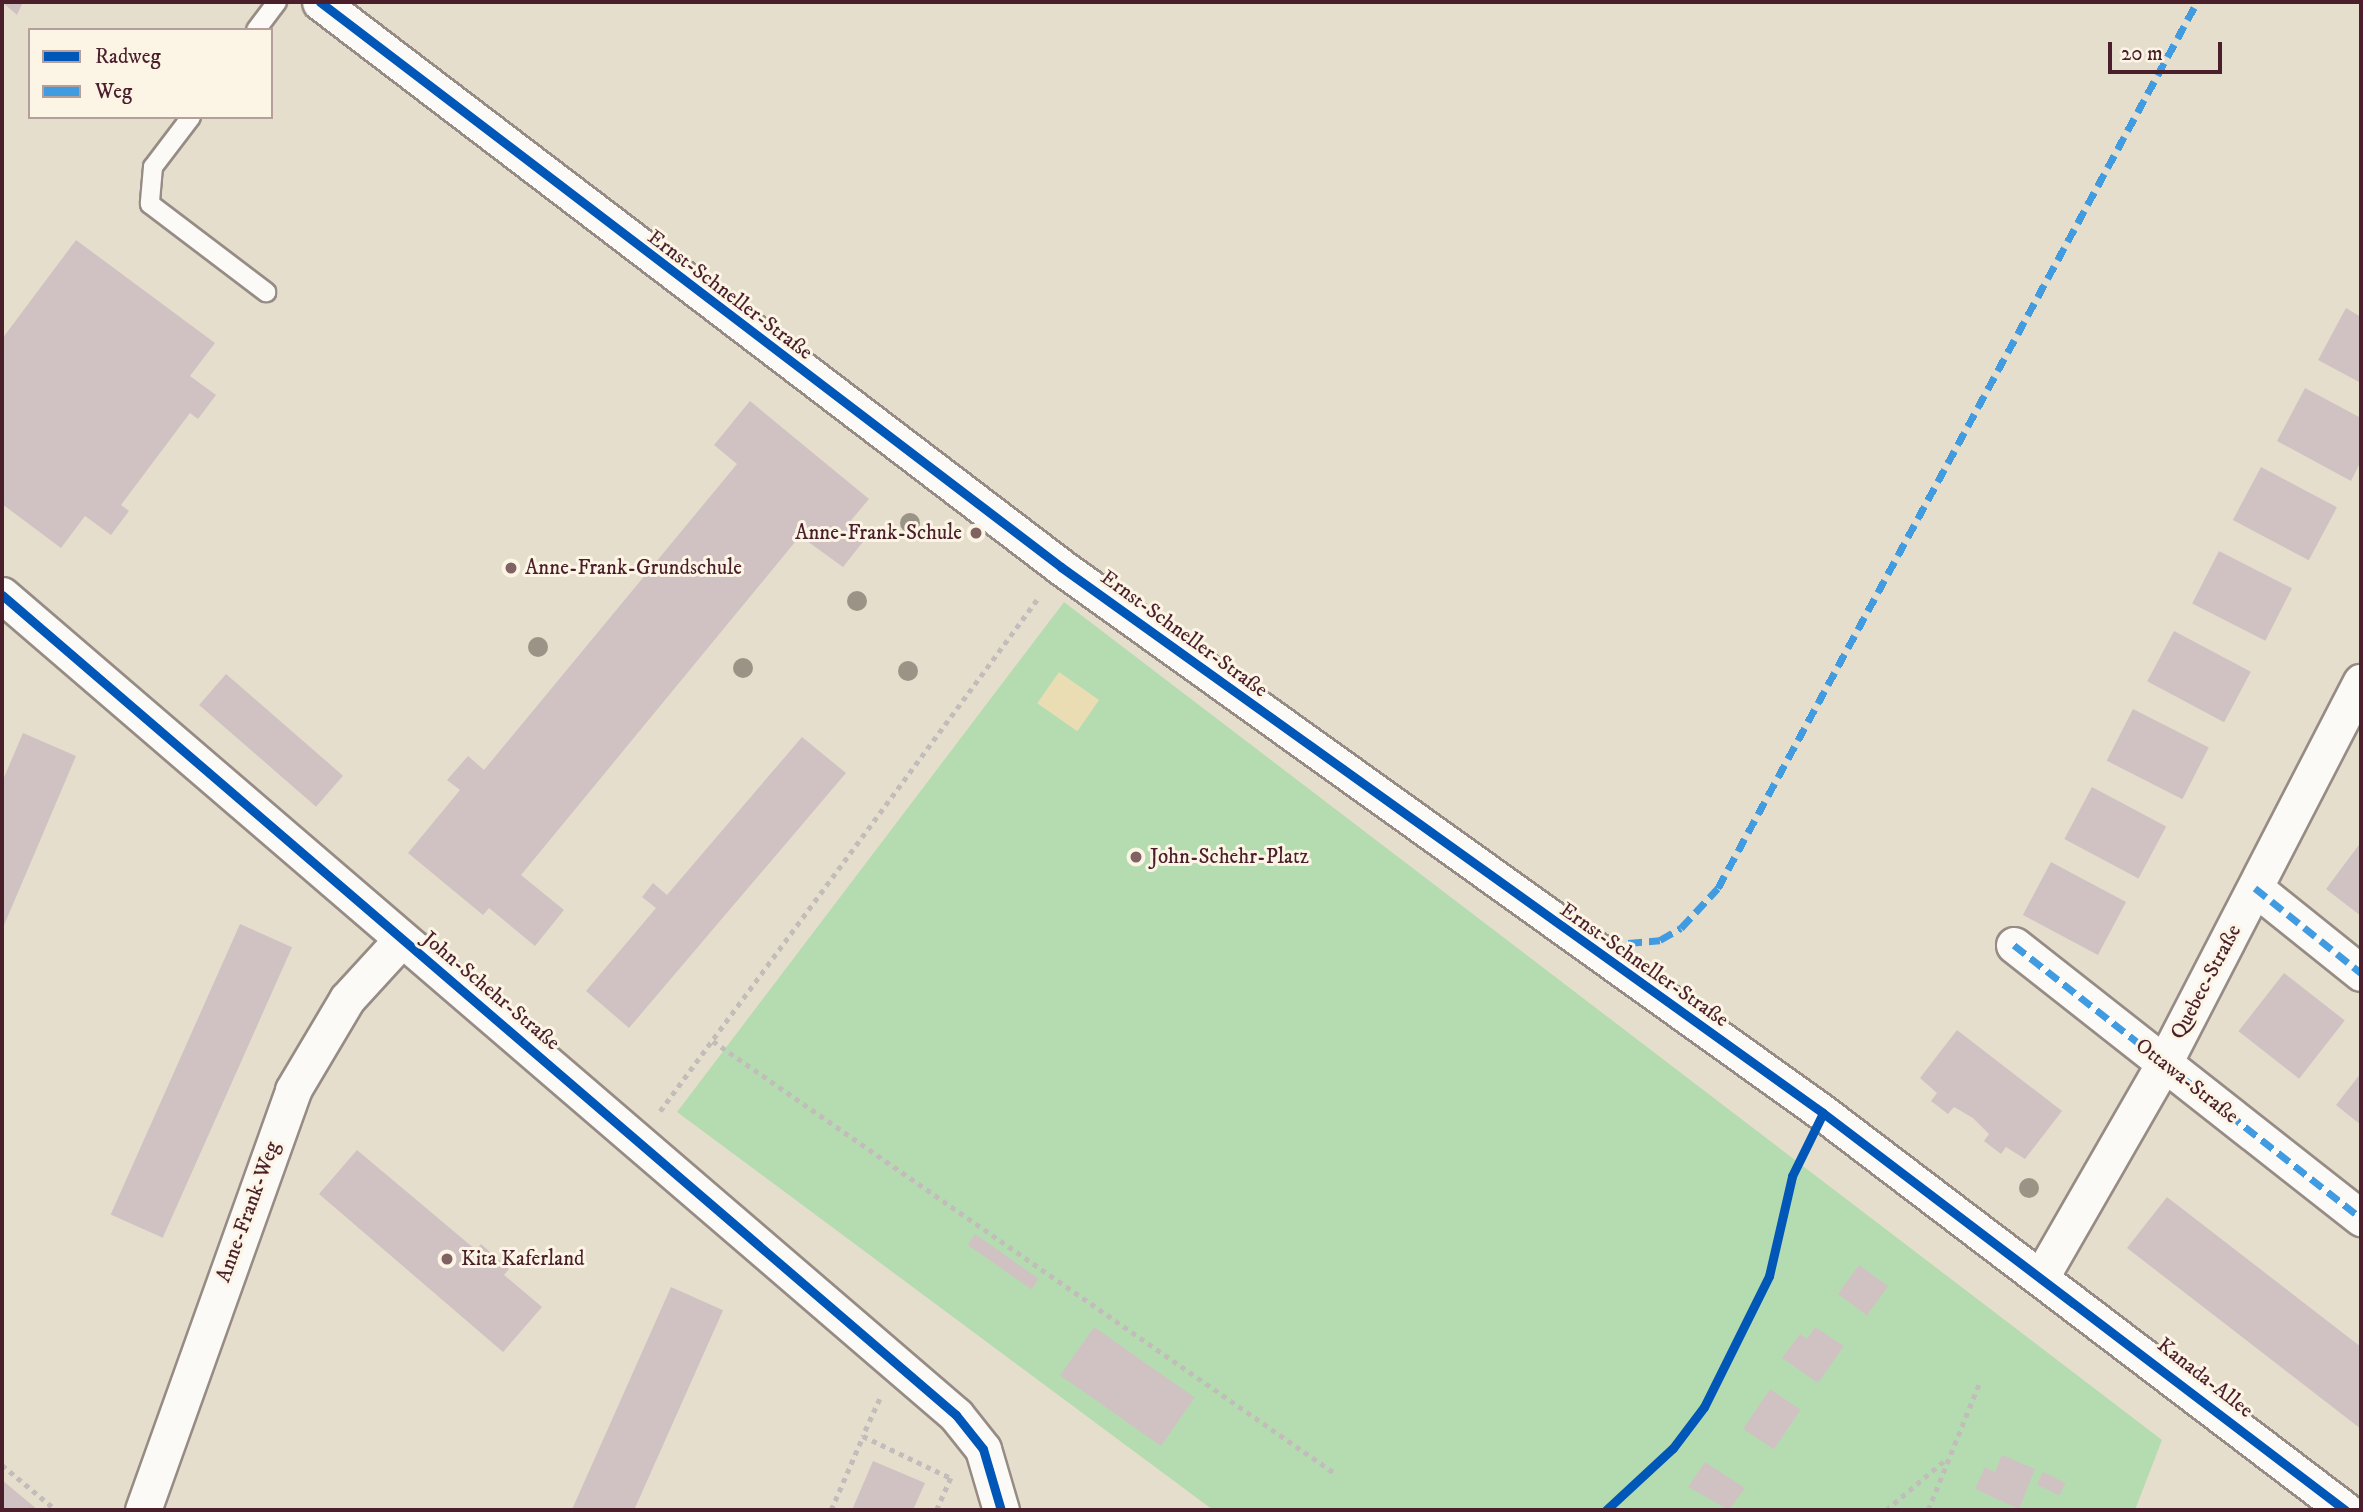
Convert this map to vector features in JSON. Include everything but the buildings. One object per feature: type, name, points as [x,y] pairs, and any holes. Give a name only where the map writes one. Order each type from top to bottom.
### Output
[{"type":"street","name":"Ernst-Schneller-Straße","points":[[320,2],[1061,567],[2041,1277]]},
{"type":"street","name":"John-Schehr-Straße","points":[[2,595],[956,1415],[983,1449],[1001,1510]]},
{"type":"street","name":"Quebec-Straße","points":[[2041,1277],[2164,1063],[2255,888],[2350,735],[2361,682]]},
{"type":"street","points":[[2255,888],[2361,973]]},
{"type":"street","name":"Anne-Frank-Weg","points":[[142,1510],[293,1090],[347,999],[401,940]]},
{"type":"street","name":"Ottawa-Straße","points":[[2014,945],[2361,1218]]},
{"type":"street","name":"Kanada-Allee","points":[[2041,1277],[2345,1510]]},
{"type":"lane","points":[[258,28],[277,2]]},
{"type":"lane","points":[[189,119],[153,167],[150,204],[265,292]]},
{"type":"path","points":[[657,1115],[1061,567]]},
{"type":"path","points":[[713,1041],[1336,1474]]},
{"type":"path","points":[[1928,1510],[1945,1460],[1980,1381]]},
{"type":"path","points":[[831,1510],[883,1391]]},
{"type":"path","points":[[863,1436],[951,1478],[937,1510]]},
{"type":"path","points":[[1886,1510],[1945,1460]]},
{"type":"path","points":[[2,1465],[56,1510]]},
{"type":"green space","name":"John-Schehr-Platz","points":[[1064,602],[2162,1440],[2135,1510],[1213,1510],[677,1112]]},
{"type":"sand","points":[[1059,672],[1099,700],[1077,731],[1037,703]]},
{"type":"marked path","points":[[1628,943],[1660,940],[1681,928],[1718,888],[2197,2]]},
{"type":"marked path","points":[[2255,888],[2361,973]]},
{"type":"marked path","points":[[2014,945],[2361,1218]]},
{"type":"cycle path","points":[[320,2],[1061,567],[1823,1113],[2345,1510]]},
{"type":"cycle path","points":[[2,595],[956,1415],[983,1449],[1001,1510]]},
{"type":"cycle path","points":[[1606,1510],[1673,1448],[1704,1407],[1769,1276],[1792,1176],[1823,1113]]},
{"type":"place","name":"Anne-Frank-Schule","points":[[976,533]]},
{"type":"place","name":"Anne-Frank-Grundschule","points":[[511,568]]},
{"type":"place","name":"John-Schehr-Platz","points":[[1136,857]]},
{"type":"place","name":"Kita Kaferland","points":[[447,1259]]}]
